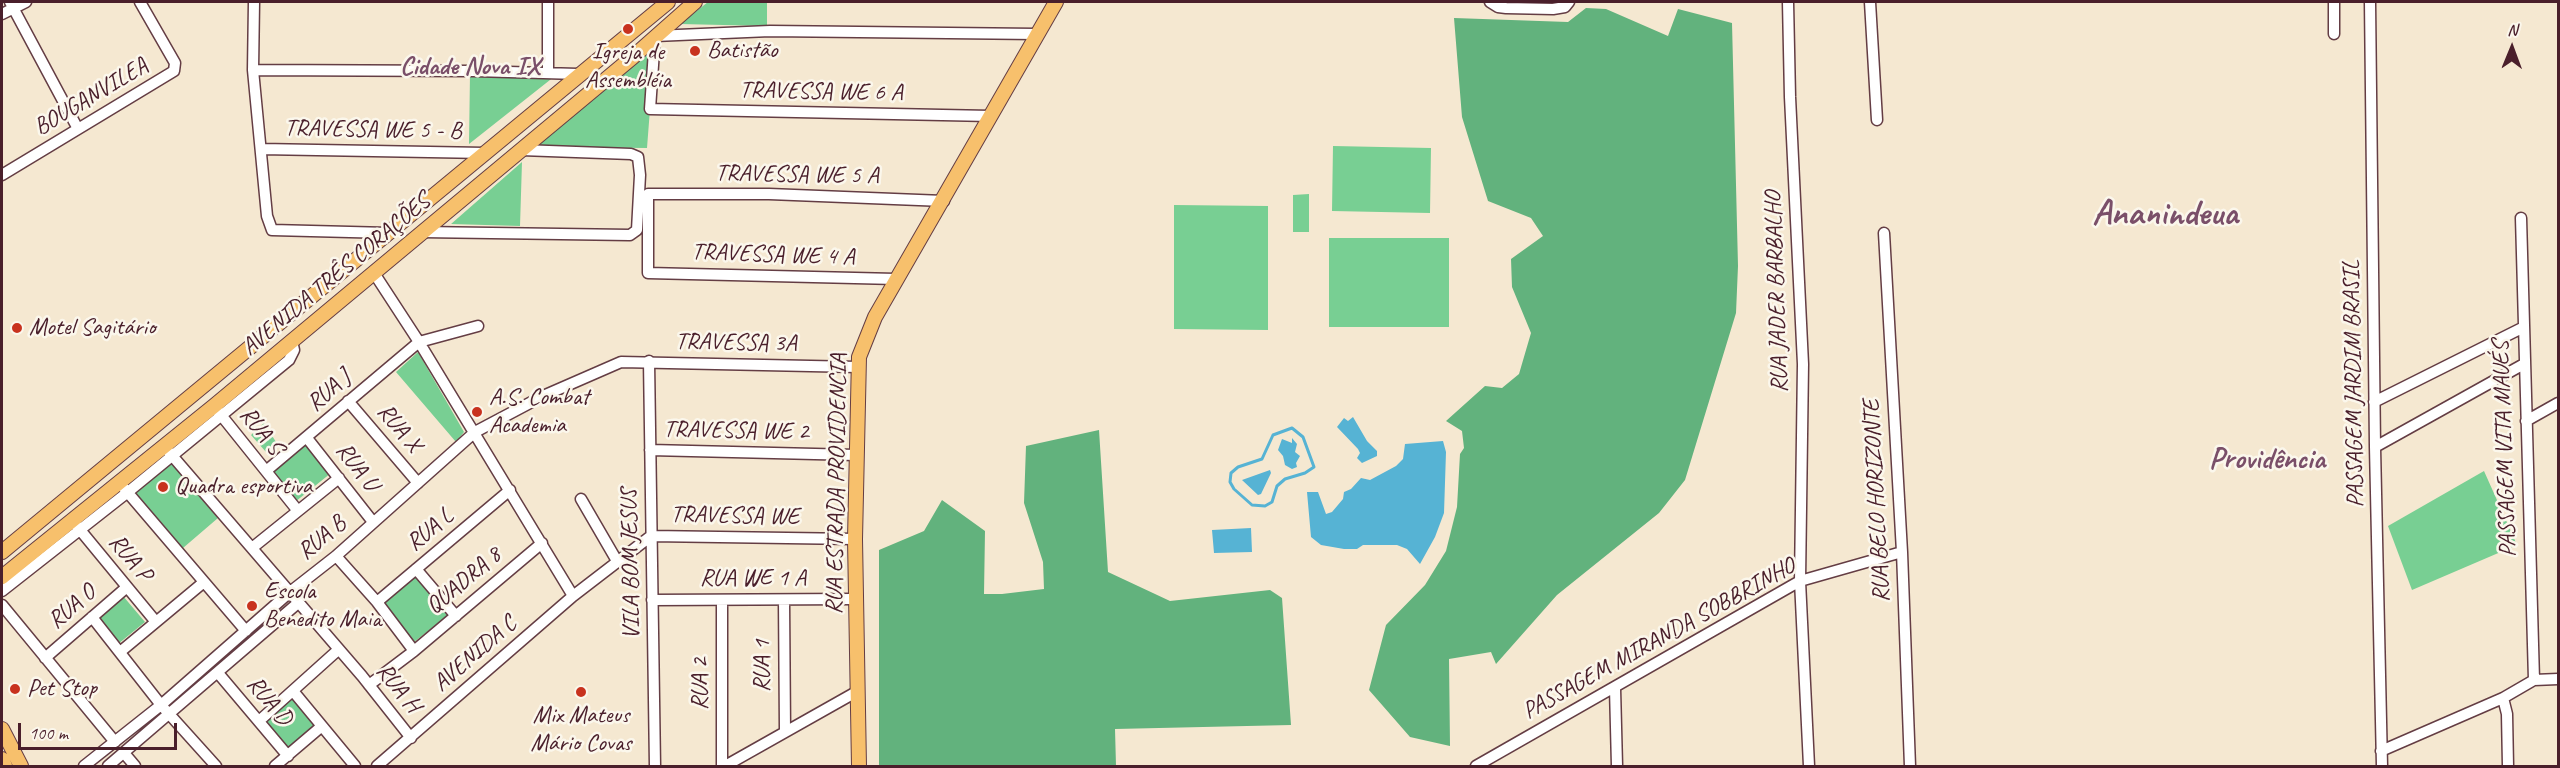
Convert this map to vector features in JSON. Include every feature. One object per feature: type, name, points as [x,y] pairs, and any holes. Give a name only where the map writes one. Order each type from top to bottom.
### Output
[{"type":"main road","name":"AVENIDA TRÊS CORAÇÕES","points":[[2,577],[76,525],[218,411],[292,341],[695,2]]},
{"type":"main road","name":"RUA ESTRADA PROVIDENCIA","points":[[860,766],[855,539],[858,367],[865,337],[1056,2]]},
{"type":"main road","name":"AVENIDA TRÊS CORAÇÕES","points":[[2,552],[659,7]]},
{"type":"main road","points":[[655,36],[659,7]]},
{"type":"main road","points":[[278,325],[292,341]]},
{"type":"main road","points":[[2,729],[21,766]]},
{"type":"main road","points":[[2,759],[5,766]]},
{"type":"street","points":[[2,14],[12,5],[26,2]]},
{"type":"street","name":"BOUGANVILEA","points":[[2,175],[171,75],[175,63],[140,2]]},
{"type":"street","points":[[254,2],[253,70],[267,216],[272,230],[278,232],[389,233]]},
{"type":"street","points":[[548,2],[548,72]]},
{"type":"street","points":[[1490,2],[1506,8],[1553,9],[1565,7],[1569,2]]},
{"type":"street","name":"RUA JADER BARBALHO","points":[[1788,2],[1790,97],[1803,364],[1800,581],[1809,766]]},
{"type":"street","points":[[1870,2],[1877,120]]},
{"type":"street","points":[[2334,2],[2334,34]]},
{"type":"street","name":"PASSAGEM JARDIM BRASIL","points":[[2370,2],[2374,402],[2382,766]]},
{"type":"street","points":[[12,5],[78,129]]},
{"type":"street","points":[[655,36],[770,31],[1038,34]]},
{"type":"street","name":"TRAVESSA WE 6 A","points":[[655,36],[650,110],[991,116]]},
{"type":"street","points":[[253,70],[578,74]]},
{"type":"street","name":"TRAVESSA WE 5 - B","points":[[261,149],[484,153]]},
{"type":"street","points":[[422,232],[630,235],[637,230],[644,197],[638,157],[631,154],[521,150]]},
{"type":"street","name":"TRAVESSA WE 5 A","points":[[644,197],[769,194],[944,201]]},
{"type":"street","name":"TRAVESSA WE 4 A","points":[[644,197],[648,273],[896,279]]},
{"type":"street","name":"PASSAGEM VITA MAUÉS","points":[[2521,218],[2522,328],[2534,680]]},
{"type":"street","name":"RUA BELO HORIZONTE","points":[[1884,233],[1902,552],[1910,766]]},
{"type":"street","points":[[374,273],[475,432],[573,596]]},
{"type":"street","points":[[419,342],[478,326]]},
{"type":"street","points":[[2374,402],[2522,328]]},
{"type":"street","name":"RUA J","points":[[266,471],[308,438],[348,401],[419,342]]},
{"type":"street","name":"TRAVESSA 3A","points":[[475,432],[543,396],[621,362],[858,367]]},
{"type":"street","name":"VILA BOM JESUS","points":[[649,362],[655,766]]},
{"type":"street","points":[[2375,447],[2524,364]]},
{"type":"street","name":"RUA X","points":[[348,401],[417,483]]},
{"type":"street","points":[[2526,421],[2559,403]]},
{"type":"street","name":"RUA S","points":[[218,411],[298,511]]},
{"type":"street","name":"RUA B","points":[[84,766],[161,705],[290,592],[336,556],[475,432]]},
{"type":"street","name":"RUA U","points":[[308,438],[374,522]]},
{"type":"street","name":"TRAVESSA WE 2","points":[[650,450],[856,455]]},
{"type":"street","name":"RUA H","points":[[169,451],[369,685],[411,738]]},
{"type":"street","points":[[252,548],[339,478]]},
{"type":"street","points":[[124,487],[246,631]]},
{"type":"street","name":"RUA L","points":[[377,602],[510,490]]},
{"type":"street","points":[[581,499],[616,561]]},
{"type":"street","points":[[2,591],[76,525]]},
{"type":"street","name":"RUA P","points":[[76,525],[156,622]]},
{"type":"street","name":"TRAVESSA WE","points":[[651,536],[855,539]]},
{"type":"street","name":"AVENIDA C","points":[[377,766],[573,596],[651,536]]},
{"type":"street","name":"QUADRA 8","points":[[369,685],[414,651],[542,543]]},
{"type":"street","name":"PASSAGEM MIRANDA SOBBRINHO","points":[[1476,766],[1800,581],[1902,552]]},
{"type":"street","points":[[336,556],[377,602],[414,651]]},
{"type":"street","points":[[416,569],[456,616]]},
{"type":"street","points":[[120,652],[204,582]]},
{"type":"street","name":"RUA O","points":[[45,658],[127,587]]},
{"type":"street","name":"RUA WE 1 A","points":[[652,600],[855,599]]},
{"type":"street","name":"RUA 1","points":[[784,600],[785,731]]},
{"type":"street","name":"RUA 2","points":[[722,601],[723,766]]},
{"type":"street","points":[[108,766],[298,603]]},
{"type":"street","points":[[2,605],[115,742]]},
{"type":"street","points":[[92,617],[161,705],[216,766]]},
{"type":"street","points":[[259,721],[338,650]]},
{"type":"street","name":"RUA D","points":[[218,673],[288,756]]},
{"type":"street","points":[[2381,751],[2504,698],[2534,680],[2559,679]]},
{"type":"street","points":[[1615,688],[1617,766]]},
{"type":"street","points":[[723,766],[858,690]]},
{"type":"street","points":[[293,691],[355,766]]},
{"type":"street","points":[[2504,698],[2507,714],[2508,766]]},
{"type":"street","points":[[275,766],[322,726]]},
{"type":"street","points":[[124,753],[135,766]]},
{"type":"green space","points":[[708,2],[767,2],[767,26],[680,24]]},
{"type":"green space","points":[[1586,8],[1606,9],[1668,36],[1678,9],[1732,23],[1738,266],[1736,313],[1685,480],[1659,513],[1557,595],[1496,664],[1491,652],[1449,659],[1450,746],[1410,737],[1369,690],[1386,625],[1425,585],[1446,551],[1457,507],[1460,454],[1464,448],[1462,431],[1446,421],[1485,386],[1502,388],[1519,374],[1531,333],[1512,287],[1511,259],[1543,236],[1531,218],[1488,201],[1462,117],[1454,18],[1568,22]]},
{"type":"green space","points":[[648,54],[650,109],[647,148],[536,147]]},
{"type":"green space","points":[[470,74],[555,76],[469,144]]},
{"type":"green space","points":[[1333,146],[1431,148],[1430,213],[1332,211]]},
{"type":"green space","points":[[522,162],[520,226],[451,224]]},
{"type":"green space","points":[[1309,194],[1309,232],[1293,232],[1293,195]]},
{"type":"green space","points":[[1174,205],[1268,206],[1268,330],[1174,329]]},
{"type":"green space","points":[[1329,238],[1449,238],[1449,327],[1329,327]]},
{"type":"green space","points":[[418,352],[464,432],[456,442],[396,372]]},
{"type":"green space","points":[[264,423],[276,442],[266,452],[251,435]]},
{"type":"green space","points":[[1099,430],[1108,572],[1170,601],[1270,590],[1282,598],[1291,725],[1115,729],[1116,766],[879,766],[879,550],[924,531],[942,500],[985,531],[984,594],[1044,589],[1043,562],[1024,503],[1026,446]]},
{"type":"green space","points":[[302,438],[331,473],[295,502],[266,467]]},
{"type":"green space","points":[[171,463],[218,518],[183,548],[136,493]]},
{"type":"green space","points":[[2484,471],[2517,545],[2412,590],[2388,526]]},
{"type":"green space","points":[[417,573],[451,613],[414,642],[382,602]]},
{"type":"green space","points":[[123,596],[145,622],[118,644],[96,618]]},
{"type":"green space","points":[[289,689],[321,725],[285,755],[254,719]]},
{"type":"water","points":[[1353,417],[1367,441],[1377,451],[1377,456],[1362,463],[1357,458],[1360,453],[1358,449],[1337,427],[1344,418],[1348,421]]},
{"type":"water","points":[[1292,438],[1297,444],[1295,452],[1300,456],[1296,463],[1297,467],[1292,469],[1285,465],[1283,456],[1278,450],[1282,439],[1292,443]]},
{"type":"water","points":[[1443,441],[1446,452],[1444,513],[1435,537],[1420,564],[1407,549],[1397,545],[1363,545],[1357,549],[1344,549],[1321,545],[1311,537],[1307,492],[1318,492],[1326,514],[1332,512],[1343,499],[1344,492],[1351,489],[1361,478],[1370,480],[1396,466],[1403,459],[1405,444]]},
{"type":"water","points":[[1270,470],[1271,473],[1261,494],[1258,495],[1242,480]]},
{"type":"water","points":[[1251,528],[1252,552],[1214,553],[1212,530]]},
{"type":"waterway","points":[[1292,428],[1303,437],[1314,467],[1305,473],[1285,479],[1277,486],[1272,502],[1265,506],[1252,505],[1234,489],[1230,482],[1231,473],[1238,467],[1262,459],[1273,435],[1292,428]]},
{"type":"place","name":"Igreja de Assembléia","points":[[628,29]]},
{"type":"place","name":"Batistão","points":[[695,51]]},
{"type":"place","name":"Motel Sagitário","points":[[17,328]]},
{"type":"place","name":"A.S. Combat Academia","points":[[477,412]]},
{"type":"place","name":"Quadra esportiva","points":[[163,487]]},
{"type":"place","name":"Escola Benedito Maia","points":[[252,606]]},
{"type":"place","name":"Pet Stop","points":[[15,689]]},
{"type":"place","name":"Mix Mateus Mário Covas","points":[[581,692]]},
{"type":"district","name":"Cidade Nova IX","points":[[470,67]]},
{"type":"district","name":"Ananindeua","points":[[2165,215]]},
{"type":"district","name":"Providência","points":[[2267,460]]}]
